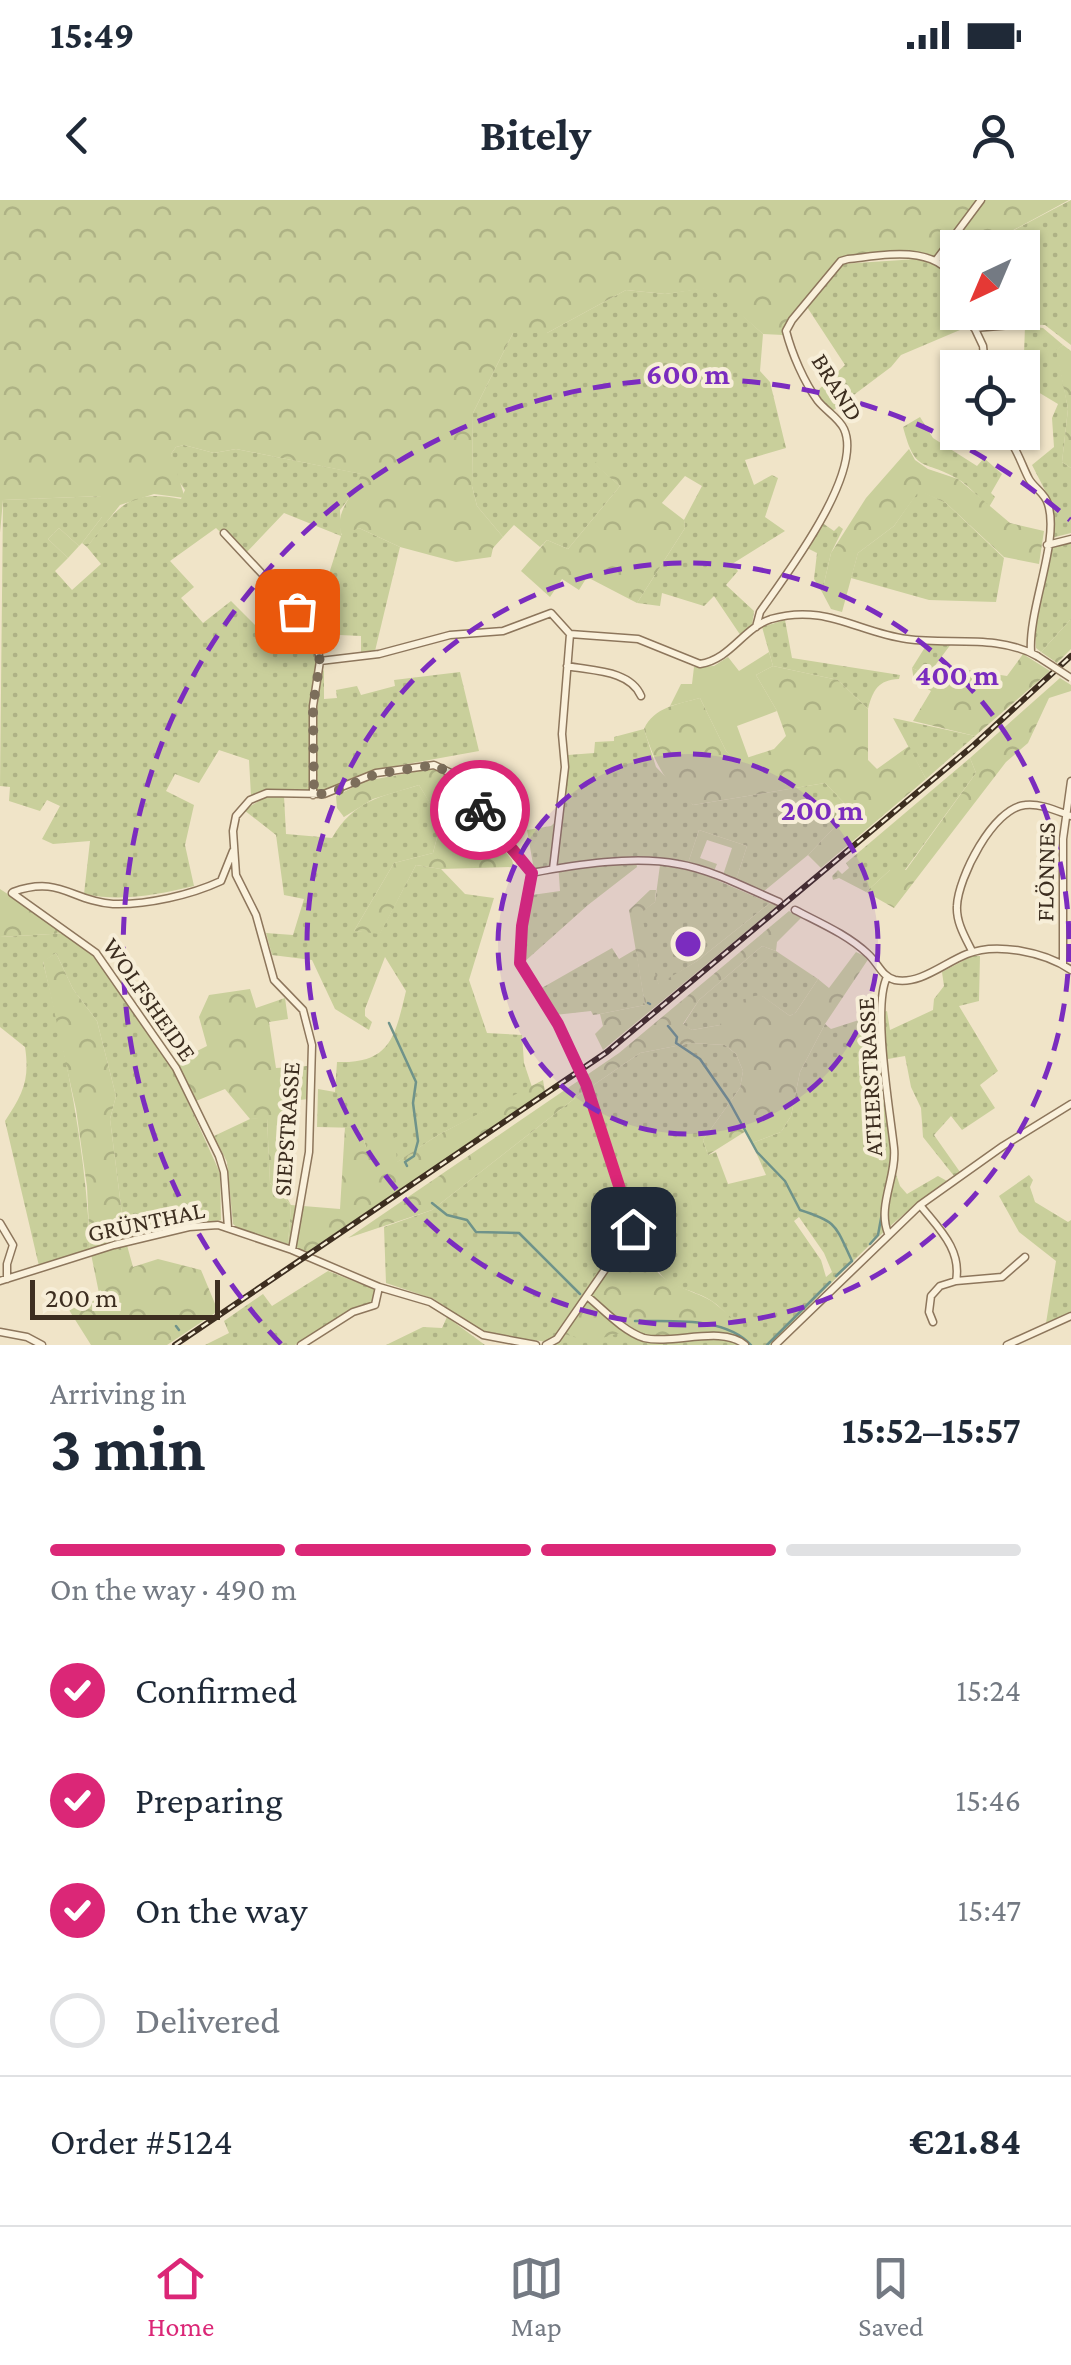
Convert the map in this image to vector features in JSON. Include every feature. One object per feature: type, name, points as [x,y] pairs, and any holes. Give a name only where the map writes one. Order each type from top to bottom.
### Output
[{"type":"street","points":[[940,263],[937,260],[981,200]]},
{"type":"street","name":"BRAND","points":[[756,627],[760,612],[837,492],[848,455],[844,430],[811,390],[786,331],[841,261],[911,256],[937,260]]},
{"type":"street","points":[[1016,450],[1032,484],[1048,502],[1047,545],[1030,630],[1034,654]]},
{"type":"street","points":[[224,533],[306,622],[320,661],[313,706],[314,795]]},
{"type":"street","points":[[1047,545],[1071,539]]},
{"type":"street","points":[[320,661],[378,654],[440,637],[502,631],[551,612],[570,634],[638,639],[700,664],[727,654],[756,627],[778,618],[817,615],[900,638],[984,641],[1034,654],[1071,678]]},
{"type":"street","points":[[553,869],[565,767],[562,734],[570,634]]},
{"type":"street","points":[[567,666],[627,678],[638,687],[641,696]]},
{"type":"street","points":[[234,850],[236,816],[250,800],[281,792],[334,792],[376,774],[426,764],[440,766],[455,775],[494,831],[532,873]]},
{"type":"street","name":"FLÖNNES","points":[[1063,964],[1071,781]]},
{"type":"street","points":[[972,952],[956,902],[986,833],[997,818],[1025,805],[1068,815]]},
{"type":"street","name":"WOLFSHEIDE","points":[[228,1228],[226,1184],[219,1156],[167,1053],[90,946],[12,893],[50,885],[98,901],[145,902],[222,881],[234,850]]},
{"type":"street","name":"SIEPSTRASSE","points":[[234,850],[236,875],[256,915],[274,980],[302,1010],[312,1045],[309,1152],[292,1250]]},
{"type":"street","points":[[532,873],[593,864],[674,863],[779,902]]},
{"type":"street","points":[[532,873],[520,963],[558,1024],[586,1084],[633,1229],[558,1339],[546,1345]]},
{"type":"street","name":"ATHERSTRASSE","points":[[795,910],[870,955],[887,978],[912,981],[972,952],[1012,950],[1063,964],[1071,970]]},
{"type":"street","name":"ATHERSTRASSE","points":[[887,978],[882,994],[883,1026],[895,1152],[884,1224],[888,1233]]},
{"type":"street","points":[[775,1345],[920,1205],[1071,1104]]},
{"type":"street","points":[[920,1205],[954,1252],[956,1281]]},
{"type":"street","name":"GRÜNTHAL","points":[[0,1224],[13,1244],[4,1280],[114,1244],[206,1224],[292,1250],[380,1287],[430,1302],[483,1334],[536,1345]]},
{"type":"street","points":[[933,1322],[930,1296],[940,1286],[1002,1278],[1025,1257]]},
{"type":"street","points":[[301,1345],[346,1316],[375,1305],[380,1287]]},
{"type":"street","points":[[587,1296],[640,1336],[655,1340],[733,1336],[745,1345]]},
{"type":"street","points":[[1007,1345],[1071,1316]]},
{"type":"street","points":[[0,1332],[28,1336],[42,1345]]},
{"type":"green space","points":[[0,200],[1069,200],[1013,230],[940,230],[940,259],[914,252],[840,258],[802,304],[783,335],[763,334],[710,288],[665,294],[626,290],[547,333],[513,333],[473,413],[472,486],[477,506],[503,537],[491,557],[456,562],[400,547],[359,528],[342,536],[342,511],[361,474],[236,449],[214,453],[184,445],[171,454],[185,498],[154,494],[120,505],[87,547],[82,543],[102,517],[102,496],[3,500],[0,533]]},
{"type":"green space","points":[[1071,200],[1071,345],[1040,325],[1040,230],[1014,230]]},
{"type":"green space","points":[[917,259],[935,265],[940,269],[940,330],[960,330],[901,355],[831,412],[815,393],[845,365],[807,307],[841,264]]},
{"type":"green space","points":[[711,287],[763,334],[760,371],[770,382],[786,448],[745,460],[754,485],[772,475],[778,478],[765,517],[785,531],[732,564],[738,571],[726,585],[754,611],[752,626],[741,636],[714,596],[704,606],[662,593],[660,606],[637,603],[685,528],[684,520],[702,486],[685,476],[661,504],[601,457],[595,464],[620,486],[568,549],[547,540],[540,547],[514,525],[503,537],[477,506],[472,486],[473,413],[513,333],[547,333],[626,290],[665,294]]},
{"type":"green space","points":[[1040,328],[1063,345],[1057,350],[1068,409],[1062,462],[1071,468],[1071,533],[1051,538],[1050,500],[1032,465],[1054,447],[1052,418],[1058,404],[1040,393],[1040,350],[1024,350],[1025,330]]},
{"type":"green space","points":[[1063,345],[1071,351],[1071,468],[1062,462],[1068,409],[1056,350]]},
{"type":"green space","points":[[920,417],[940,442],[940,450],[952,450],[977,466],[984,458],[1002,474],[991,493],[995,497],[989,507],[958,479],[917,459],[903,427]]},
{"type":"green space","points":[[184,445],[214,453],[236,449],[362,474],[340,510],[341,535],[359,528],[400,547],[375,651],[361,653],[361,636],[318,634],[313,624],[341,536],[284,513],[244,555],[216,528],[170,561],[194,587],[181,598],[203,623],[231,601],[258,628],[287,606],[309,631],[316,662],[324,671],[324,699],[337,698],[336,690],[357,686],[361,695],[395,686],[394,680],[460,672],[479,751],[374,770],[327,791],[285,789],[251,796],[249,760],[219,750],[199,783],[175,774],[166,791],[194,805],[185,845],[194,886],[126,897],[84,894],[90,841],[53,844],[42,839],[60,806],[47,800],[40,811],[9,801],[10,787],[0,786],[3,500],[102,496],[102,517],[79,546],[59,528],[48,539],[68,558],[55,571],[72,590],[101,564],[87,547],[125,504],[148,496],[181,499],[185,490],[175,476],[171,454]]},
{"type":"green space","points":[[909,449],[915,460],[958,479],[1010,523],[1044,531],[1039,564],[1004,557],[946,503],[919,491],[894,526],[858,553],[831,553],[866,498]]},
{"type":"green space","points":[[601,456],[684,520],[685,528],[637,603],[587,577],[579,590],[562,579],[550,597],[521,571],[547,540],[568,549],[620,486],[594,464]]},
{"type":"green space","points":[[919,490],[946,503],[1004,558],[996,602],[929,600],[851,578],[858,553],[894,526]]},
{"type":"green space","points":[[821,522],[834,531],[839,526],[843,529],[831,553],[822,592],[814,579],[817,553],[805,547]]},
{"type":"green space","points":[[59,528],[79,546],[68,558],[48,539]]},
{"type":"green space","points":[[1071,543],[1071,619],[1041,652],[1036,648],[1034,623],[1051,547]]},
{"type":"green space","points":[[831,553],[858,553],[842,612],[831,609],[822,592]]},
{"type":"green space","points":[[1071,619],[1071,649],[1057,663],[1041,652]]},
{"type":"green space","points":[[785,620],[792,658],[900,675],[899,679],[877,687],[868,709],[838,680],[773,666],[762,627]]},
{"type":"green space","points":[[927,644],[951,644],[928,675],[912,668]]},
{"type":"green space","points":[[769,652],[773,666],[756,675],[777,711],[737,726],[749,759],[737,762],[726,751],[700,698],[670,706],[681,684],[692,684],[694,667],[714,666],[728,657],[739,671]]},
{"type":"green space","points":[[1023,654],[1050,671],[975,736],[913,721],[931,691],[914,681],[912,668],[928,675],[938,665],[1007,676]]},
{"type":"green space","points":[[773,666],[838,680],[868,709],[868,760],[877,769],[909,746],[926,779],[821,868],[808,855],[851,810],[825,783],[693,805],[662,772],[644,729],[660,711],[700,698],[726,751],[737,761],[774,749],[786,736],[756,675]]},
{"type":"green space","points":[[1060,678],[1071,685],[1071,691],[1049,698],[1028,743],[1006,762],[894,908],[866,892],[890,870],[906,870],[976,773],[970,758]]},
{"type":"green space","points":[[893,718],[975,736],[926,779]]},
{"type":"green space","points":[[644,729],[656,767],[693,805],[825,783],[851,810],[808,855],[763,892],[736,880],[747,846],[699,830],[688,863],[636,861],[637,867],[523,963],[524,927],[532,895],[560,891],[558,862],[534,870],[527,830],[551,826],[563,815],[568,755],[594,753],[595,742],[614,741],[614,737]]},
{"type":"green space","points":[[970,758],[976,773],[905,870],[890,870],[866,892],[839,878],[833,880],[838,870],[842,874],[849,868],[846,863]]},
{"type":"green space","points":[[436,768],[468,799],[514,867],[441,869],[416,865],[380,934],[354,931],[394,863],[433,853],[441,822],[419,785],[373,799],[344,817],[337,808],[336,796],[365,781]]},
{"type":"green space","points":[[419,785],[441,821],[433,853],[394,863],[354,931],[380,933],[416,865],[441,869],[465,894],[494,898],[469,980],[487,1033],[522,1035],[524,1063],[532,1087],[438,1135],[396,1163],[366,1147],[360,1128],[317,1127],[318,1089],[335,1092],[337,1062],[369,1058],[388,1044],[406,991],[385,957],[365,1009],[365,1016],[372,1022],[369,1030],[335,1009],[312,960],[272,955],[266,933],[293,935],[304,899],[284,895],[276,835],[244,810],[269,795],[284,796],[286,834],[332,838],[359,808]]},
{"type":"green space","points":[[699,830],[747,846],[736,880],[723,875],[732,848],[707,840],[700,858],[717,864],[714,871],[688,863]]},
{"type":"green space","points":[[660,865],[698,872],[770,903],[697,961],[659,985],[648,956],[640,913],[655,902]]},
{"type":"green space","points":[[0,889],[68,933],[0,937]]},
{"type":"green space","points":[[650,890],[656,890],[655,902],[641,913],[659,984],[697,961],[770,903],[777,906],[603,1050],[595,1034],[603,1026],[600,1014],[645,1005],[629,910]]},
{"type":"green space","points":[[789,911],[801,918],[777,942],[776,951],[762,946],[699,1000],[683,1024],[692,1030],[720,1025],[736,1004],[761,995],[790,1016],[818,979],[829,988],[856,952],[869,958],[825,1024],[800,1072],[791,1116],[781,1132],[752,1143],[746,1131],[708,1155],[703,1140],[740,1088],[743,1071],[736,1054],[725,1045],[691,1043],[640,1053],[579,1095],[432,1210],[348,1238],[619,1053]]},
{"type":"green space","points":[[68,933],[94,954],[173,1069],[220,1173],[221,1220],[125,1238],[110,1119],[116,1096],[97,1021],[73,989],[56,953],[43,962],[74,1104],[90,1249],[39,1266],[5,1121],[24,1086],[27,1069],[25,1047],[0,1027],[0,937]]},
{"type":"green space","points":[[762,946],[818,979],[796,1012],[790,1016],[762,996],[720,1025],[692,1030],[683,1025],[699,1000]]},
{"type":"green space","points":[[612,948],[619,959],[636,949],[645,1005],[593,1015],[591,1011],[555,1015],[540,989]]},
{"type":"green space","points":[[56,953],[73,989],[97,1021],[116,1096],[110,1119],[125,1238],[133,1267],[158,1259],[201,1270],[218,1311],[167,1345],[91,1345],[69,1310],[100,1298],[90,1249],[87,1187],[76,1109],[43,961]]},
{"type":"green space","points":[[972,956],[980,956],[979,1001],[959,1006],[998,1071],[980,1085],[995,1108],[962,1130],[951,1116],[934,1135],[960,1172],[954,1176],[923,1137],[921,1108],[911,1087],[905,1056],[888,1059],[895,1171],[900,1186],[907,1194],[938,1176],[947,1181],[877,1238],[771,1345],[550,1345],[494,1335],[476,1328],[434,1299],[386,1283],[384,1227],[432,1210],[579,1095],[640,1053],[691,1043],[725,1045],[736,1054],[743,1071],[740,1088],[703,1140],[708,1155],[716,1152],[728,1184],[766,1175],[752,1143],[781,1132],[791,1116],[800,1072],[825,1024],[831,1029],[887,1011],[890,1030],[933,1010],[934,999],[944,986],[942,972]],"holes":[[[799,1217],[824,1253],[832,1272],[826,1277],[821,1260],[794,1221]],[[651,1249],[655,1264],[667,1281],[716,1304],[744,1336],[561,1327],[605,1263]]]},
{"type":"green space","points":[[250,989],[256,1008],[285,998],[288,1019],[269,1022],[276,1068],[307,1066],[308,1099],[291,1101],[284,1140],[283,1182],[291,1205],[270,1183],[267,1118],[250,1119],[225,1089],[196,1101],[177,1061],[207,1046],[199,1017],[209,995]]},
{"type":"green space","points":[[543,1080],[545,1092],[307,1252],[288,1244],[291,1205],[340,1209],[345,1127],[360,1128],[366,1147],[395,1136],[397,1162],[438,1135]]},
{"type":"green space","points":[[267,1117],[270,1183],[291,1205],[288,1244],[240,1230],[233,1224],[227,1162],[214,1136],[250,1119]]},
{"type":"green space","points":[[1029,1175],[1035,1202],[1068,1222],[1071,1220],[1071,1312],[1046,1323],[1056,1261],[1019,1232],[999,1196]]},
{"type":"green space","points":[[639,1231],[648,1231],[654,1241],[651,1254],[659,1274],[713,1302],[744,1329],[745,1336],[654,1338],[624,1332],[591,1341],[564,1334],[561,1327],[595,1274],[615,1250]]},
{"type":"green space","points":[[328,1271],[374,1289],[374,1302],[356,1308],[295,1345],[205,1345],[229,1333],[224,1321],[263,1294],[272,1306]]},
{"type":"green space","points":[[447,1317],[485,1345],[386,1345],[423,1327],[442,1328]]},
{"type":"waterway","points":[[389,1023],[416,1082],[413,1103],[418,1141],[414,1156],[405,1162],[407,1166]]},
{"type":"waterway","points":[[668,1026],[677,1037],[676,1043],[700,1059],[757,1152],[785,1181],[800,1210],[829,1222],[838,1232],[852,1261],[836,1276]]},
{"type":"waterway","points":[[432,1203],[447,1215],[467,1220],[476,1232],[519,1233],[580,1294]]},
{"type":"waterway","points":[[870,1244],[878,1235],[882,1213]]},
{"type":"waterway","points":[[767,1345],[830,1282]]},
{"type":"waterway","points":[[635,1321],[712,1325],[727,1329],[751,1345]]},
{"type":"waterway","points":[[176,1326],[179,1330]]},
{"type":"railway","points":[[175,1345],[607,1052],[974,745],[1071,656]]},
{"type":"way so far","points":[[297,611],[311,630],[320,661],[313,706],[314,795],[334,792],[376,774],[426,764],[455,775],[480,810]]},
{"type":"route","points":[[480,810],[532,873],[520,963],[558,1024],[586,1084],[633,1229]]}]
